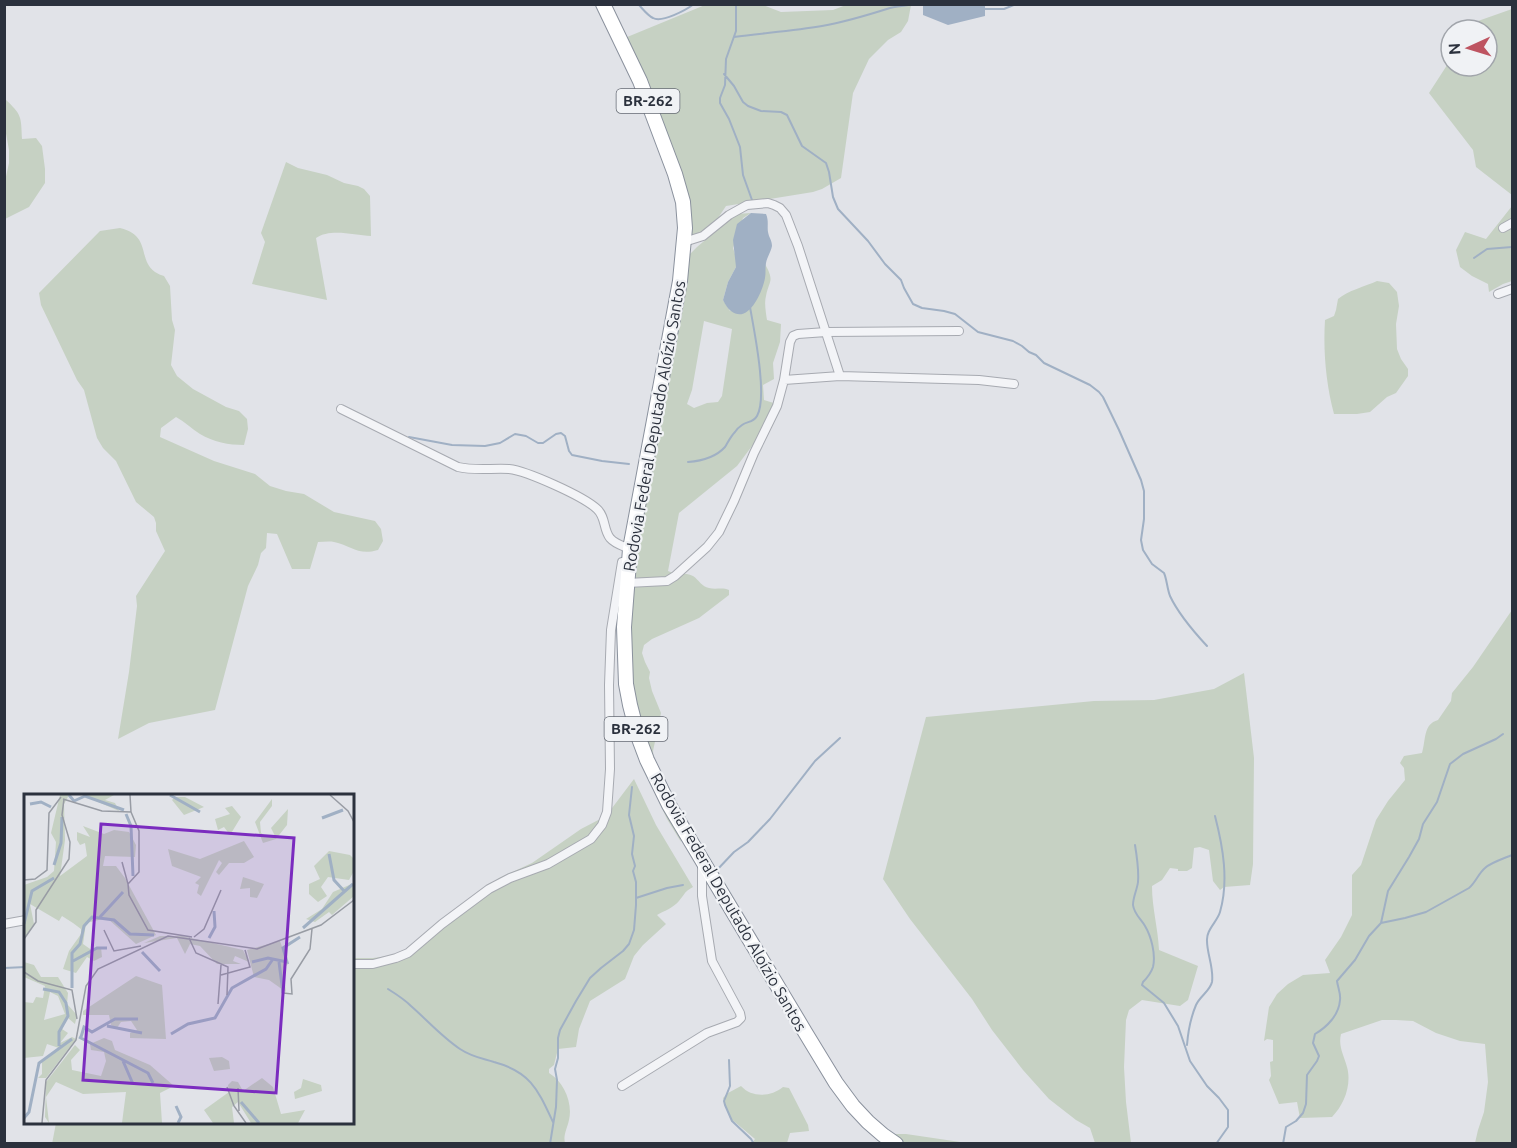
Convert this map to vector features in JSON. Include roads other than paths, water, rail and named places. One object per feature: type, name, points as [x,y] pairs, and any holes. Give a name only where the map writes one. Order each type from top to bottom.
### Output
[{"type":"highway","name":"Rodovia Federal Deputado Aloízio Santos","points":[[603,4],[640,81],[675,174],[685,228],[680,281],[627,568],[624,656],[626,684],[638,736],[669,805],[836,1083],[868,1122],[897,1143]]},
{"type":"street","points":[[684,242],[703,236],[740,207],[747,205],[768,203],[786,215],[840,376]]},
{"type":"street","points":[[1503,228],[1512,223]]},
{"type":"street","points":[[1498,294],[1512,289]]},
{"type":"street","points":[[627,568],[668,580],[714,540],[777,406],[784,380],[789,342],[793,336],[826,332],[959,331]]},
{"type":"street","points":[[784,380],[840,376],[980,380],[1014,384]]},
{"type":"street","points":[[341,409],[458,468],[519,471],[576,496],[599,510],[607,533],[618,544],[627,568],[611,630],[608,801],[605,819],[598,831],[591,838],[548,864],[510,878],[489,889],[408,953],[373,964],[354,964]]},
{"type":"street","points":[[622,1086],[707,1033],[741,1020],[740,1013],[712,961],[702,896],[702,862]]},
{"type":"street","points":[[4,924],[24,920]]},
{"type":"water","points":[[923,5],[985,5],[985,16],[948,25],[923,15]]},
{"type":"water","points":[[751,213],[766,214],[772,246],[766,263],[764,283],[758,297],[749,310],[738,314],[730,310],[723,300],[728,282],[736,267],[733,240],[737,224]]},
{"type":"waterway","points":[[638,4],[649,15],[657,19],[674,15],[694,4]]},
{"type":"waterway","points":[[736,4],[736,31],[726,59],[725,85],[720,103],[740,147],[743,175],[752,200]]},
{"type":"waterway","points":[[734,37],[822,26],[913,4]]},
{"type":"waterway","points":[[984,9],[1004,9],[1016,4]]},
{"type":"waterway","points":[[724,74],[748,106],[761,111],[781,112],[787,115],[802,146],[826,163],[833,197],[838,209],[901,280],[913,304],[922,308],[955,314],[978,332],[1013,341],[1036,355],[1044,363],[1090,385],[1099,392],[1141,480],[1144,491],[1141,540],[1143,550],[1152,564],[1164,573],[1173,602],[1207,646]]},
{"type":"waterway","points":[[1474,258],[1487,249],[1512,247]]},
{"type":"waterway","points":[[688,462],[703,460],[717,454],[739,427],[754,420],[757,416],[760,407],[761,379],[750,307]]},
{"type":"waterway","points":[[409,437],[452,445],[485,446],[500,443],[515,434],[543,443],[561,433],[565,436],[572,455],[629,464]]},
{"type":"waterway","points":[[1283,1144],[1286,1127],[1303,1113],[1306,1104],[1307,1075],[1319,1056],[1313,1043],[1315,1034],[1332,1020],[1339,1005],[1340,995],[1337,981],[1381,923],[1388,891],[1419,839],[1423,824],[1437,802],[1450,764],[1463,754],[1503,734]]},
{"type":"waterway","points":[[716,871],[770,819],[815,761],[840,738]]},
{"type":"waterway","points":[[550,1144],[556,1107],[555,1069],[560,1030],[590,978],[623,951],[629,944],[634,930],[636,882],[632,854],[634,836],[629,815],[632,787]]},
{"type":"waterway","points":[[1187,1045],[1196,1005],[1212,982],[1207,937],[1219,916],[1223,900],[1224,864],[1215,816]]},
{"type":"waterway","points":[[1135,845],[1138,877],[1133,905],[1149,935],[1154,957],[1152,969],[1142,985],[1164,1003],[1178,1026],[1190,1061],[1207,1086],[1228,1110],[1228,1127],[1216,1144]]},
{"type":"waterway","points":[[1381,923],[1426,912],[1469,888],[1487,866],[1512,855]]},
{"type":"waterway","points":[[636,898],[683,885]]},
{"type":"waterway","points":[[4,968],[24,967]]},
{"type":"waterway","points":[[388,989],[406,1001],[460,1049],[473,1056],[507,1066],[525,1077],[543,1101],[553,1122]]},
{"type":"waterway","points":[[729,1060],[730,1086],[724,1101],[725,1105],[732,1121],[754,1144]]}]
